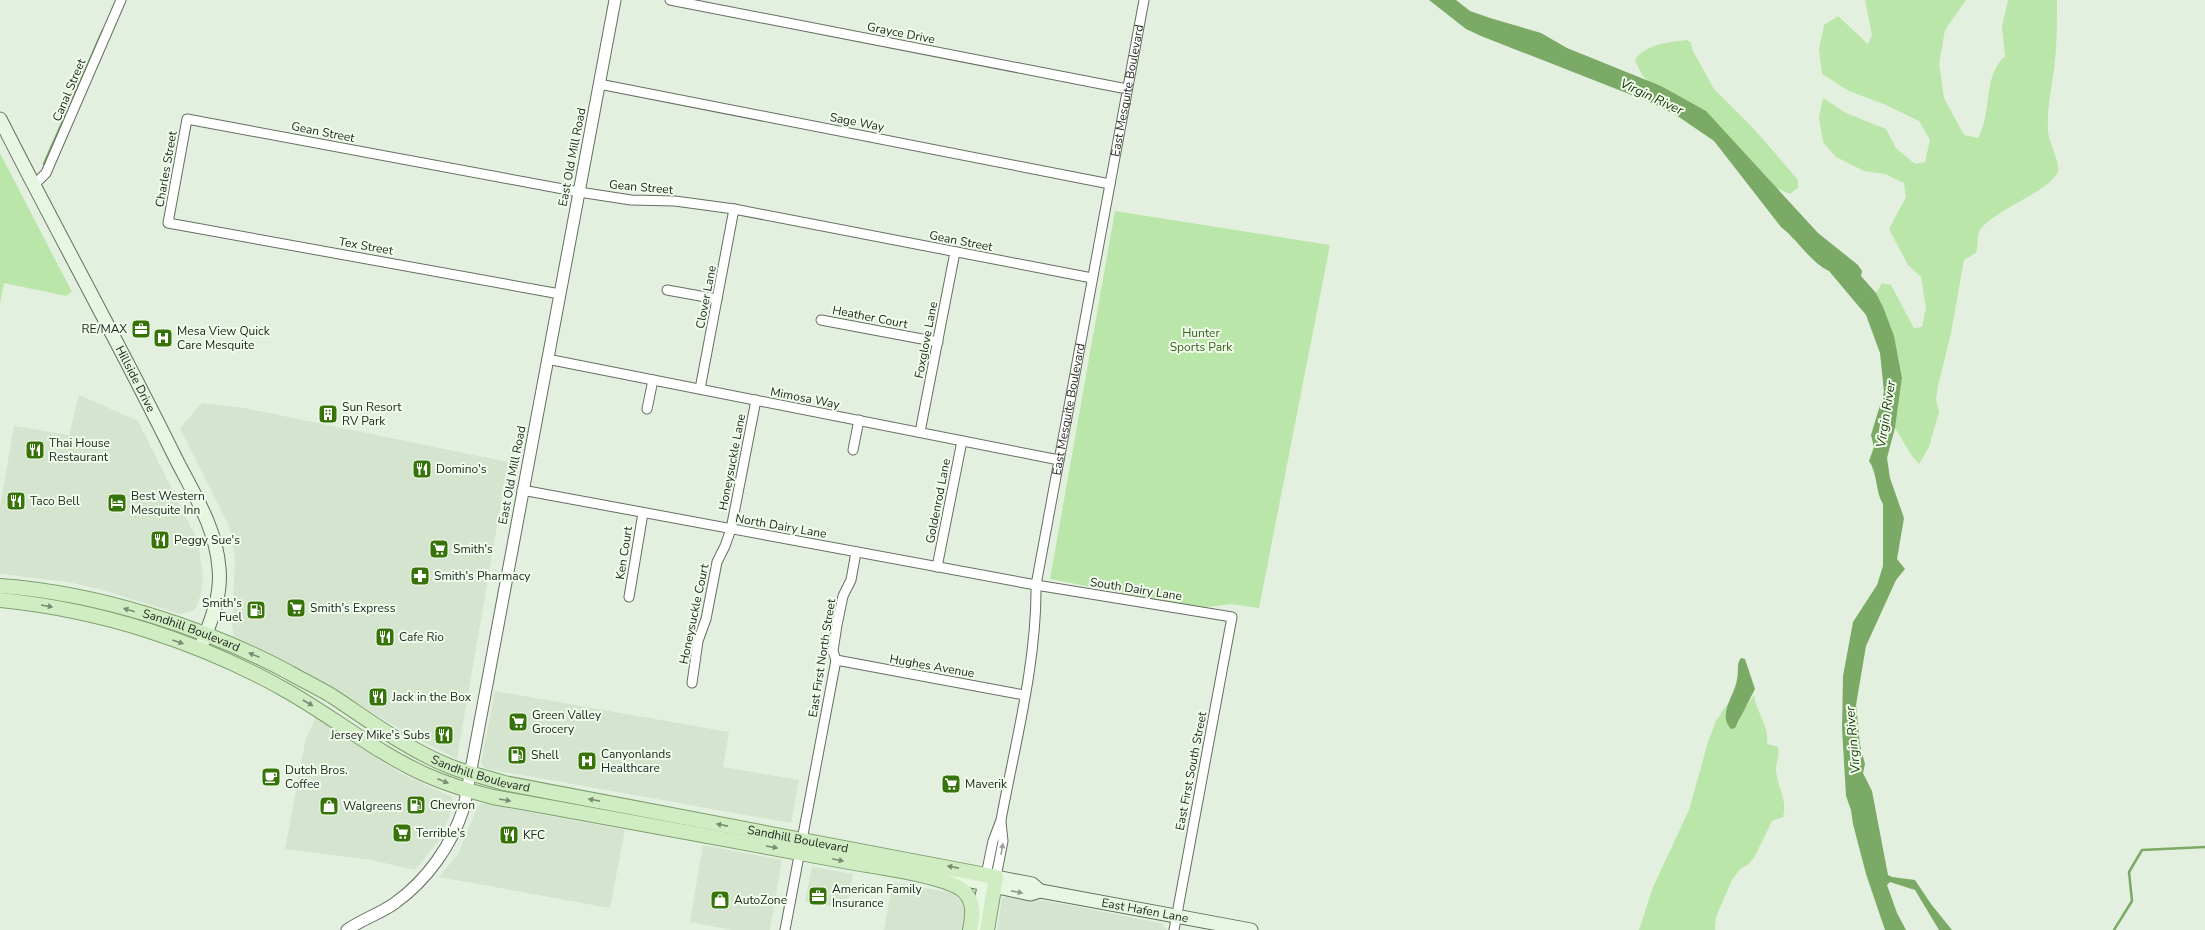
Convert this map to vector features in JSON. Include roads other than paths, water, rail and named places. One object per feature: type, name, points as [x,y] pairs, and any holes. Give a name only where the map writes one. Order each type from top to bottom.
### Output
[{"type":"main road","name":"Hillside Drive","points":[[0,119],[33,186],[145,394],[208,521],[215,548],[219,575],[215,608],[200,649]]},
{"type":"main road","name":"Sandhill Boulevard","points":[[0,586],[49,592],[104,603],[206,635],[258,656],[330,695],[397,739],[449,766],[504,783],[676,816],[913,874],[990,881]]},
{"type":"main road","name":"Sandhill Boulevard","points":[[0,600],[73,611],[121,622],[200,649],[285,690],[424,774],[468,791],[607,818],[800,846],[990,881]]},
{"type":"main road","points":[[607,818],[619,816],[668,824],[676,816]]},
{"type":"main road","points":[[913,874],[952,885],[968,895],[973,914],[970,930]]},
{"type":"main road","name":"East Hafen Lane","points":[[990,881],[1030,894],[1040,891],[1251,930]]},
{"type":"main road","name":"East Mesquite Boulevard","points":[[975,930],[990,881]]},
{"type":"main road","name":"East Mesquite Boulevard","points":[[987,930],[990,881]]},
{"type":"street","name":"Canal Street","points":[[33,186],[46,173],[121,0]]},
{"type":"street","name":"East Old Mill Road","points":[[347,930],[359,921],[395,903],[423,876],[452,837],[458,826],[468,791],[469,772],[615,0]]},
{"type":"street","name":"Grayce Drive","points":[[670,0],[1127,89]]},
{"type":"street","name":"East Mesquite Boulevard","points":[[990,881],[1003,841],[1001,820],[1035,629],[1036,585],[1144,0]]},
{"type":"street","name":"Sage Way","points":[[599,84],[1110,184]]},
{"type":"street","name":"Gean Street","points":[[188,119],[579,192],[632,200],[675,201],[734,209],[1092,278]]},
{"type":"street","name":"Charles Street","points":[[168,223],[188,119]]},
{"type":"street","name":"Clover Lane","points":[[700,389],[734,209]]},
{"type":"street","name":"Tex Street","points":[[168,223],[560,294]]},
{"type":"street","name":"Foxglove Lane","points":[[920,432],[955,252]]},
{"type":"street","points":[[667,290],[717,299]]},
{"type":"street","name":"Heather Court","points":[[821,320],[938,342]]},
{"type":"street","name":"Mimosa Way","points":[[547,359],[1059,460]]},
{"type":"street","points":[[647,409],[653,380]]},
{"type":"street","name":"Honeysuckle Lane","points":[[731,529],[756,400]]},
{"type":"street","points":[[853,450],[859,420]]},
{"type":"street","name":"Goldenrod Lane","points":[[937,567],[962,440]]},
{"type":"street","name":"North Dairy Lane","points":[[522,490],[1036,585]]},
{"type":"street","name":"Ken Court","points":[[629,597],[643,513]]},
{"type":"street","name":"Honeysuckle Court","points":[[692,683],[698,641],[706,619],[717,562],[726,546],[731,529]]},
{"type":"street","name":"East First North Street","points":[[785,930],[836,660],[833,651],[837,625],[843,596],[851,580],[856,552]]},
{"type":"street","name":"South Dairy Lane","points":[[1036,585],[1232,617]]},
{"type":"street","name":"East First South Street","points":[[1174,930],[1232,617]]},
{"type":"street","name":"Hughes Avenue","points":[[836,660],[1024,694]]},
{"type":"water","name":"Virgin River","points":[[1429,0],[1456,0],[1470,11],[1541,33],[1567,48],[1661,86],[1706,111],[1818,233],[1858,265],[1862,271],[1861,276],[1876,293],[1894,336],[1902,378],[1895,428],[1887,458],[1890,478],[1904,518],[1897,559],[1905,569],[1896,580],[1866,646],[1856,705],[1860,745],[1865,764],[1863,773],[1872,791],[1888,875],[1892,877],[1915,880],[1931,904],[1952,930],[1939,930],[1915,890],[1890,882],[1887,885],[1897,913],[1906,930],[1885,930],[1866,874],[1853,824],[1851,810],[1846,796],[1842,728],[1843,676],[1853,622],[1877,585],[1883,566],[1883,504],[1880,499],[1874,471],[1869,461],[1874,447],[1871,435],[1884,392],[1880,353],[1866,315],[1829,271],[1810,257],[1781,227],[1714,141],[1676,115],[1652,103],[1466,29]]},
{"type":"water","points":[[1741,658],[1745,659],[1755,689],[1735,728],[1731,729],[1727,723],[1726,711],[1736,685],[1739,660]]},
{"type":"waterway","points":[[44,164],[103,30]]},
{"type":"waterway","points":[[2114,930],[2132,901],[2129,872],[2142,850],[2205,847]]},
{"type":"place","name":"RE/MAX","points":[[141,329]]},
{"type":"place","name":"Mesa View Quick Care Mesquite","points":[[163,338]]},
{"type":"place","name":"Sun Resort RV Park","points":[[328,414]]},
{"type":"place","name":"Thai House Restaurant","points":[[35,450]]},
{"type":"place","name":"Domino's","points":[[422,469]]},
{"type":"place","name":"Taco Bell","points":[[16,501]]},
{"type":"place","name":"Best Western Mesquite Inn","points":[[117,503]]},
{"type":"place","name":"Peggy Sue's","points":[[160,540]]},
{"type":"place","name":"Smith's","points":[[439,549]]},
{"type":"place","name":"Smith's Pharmacy","points":[[420,576]]},
{"type":"place","name":"Smith's Express","points":[[296,608]]},
{"type":"place","name":"Smith's Fuel","points":[[256,610]]},
{"type":"place","name":"Cafe Rio","points":[[385,637]]},
{"type":"place","name":"Jack in the Box","points":[[378,697]]},
{"type":"place","name":"Green Valley Grocery","points":[[518,722]]},
{"type":"place","name":"Jersey Mike's Subs","points":[[444,735]]},
{"type":"place","name":"Shell","points":[[517,755]]},
{"type":"place","name":"Canyonlands Healthcare","points":[[587,761]]},
{"type":"place","name":"Dutch Bros. Coffee","points":[[271,777]]},
{"type":"place","name":"Maverik","points":[[951,784]]},
{"type":"place","name":"Chevron","points":[[416,805]]},
{"type":"place","name":"Walgreens","points":[[329,806]]},
{"type":"place","name":"Terrible's","points":[[402,833]]},
{"type":"place","name":"KFC","points":[[509,835]]},
{"type":"place","name":"American Family Insurance","points":[[818,896]]},
{"type":"place","name":"AutoZone","points":[[720,900]]},
{"type":"park label","name":"Hunter Sports Park","points":[[1201,340]]}]
